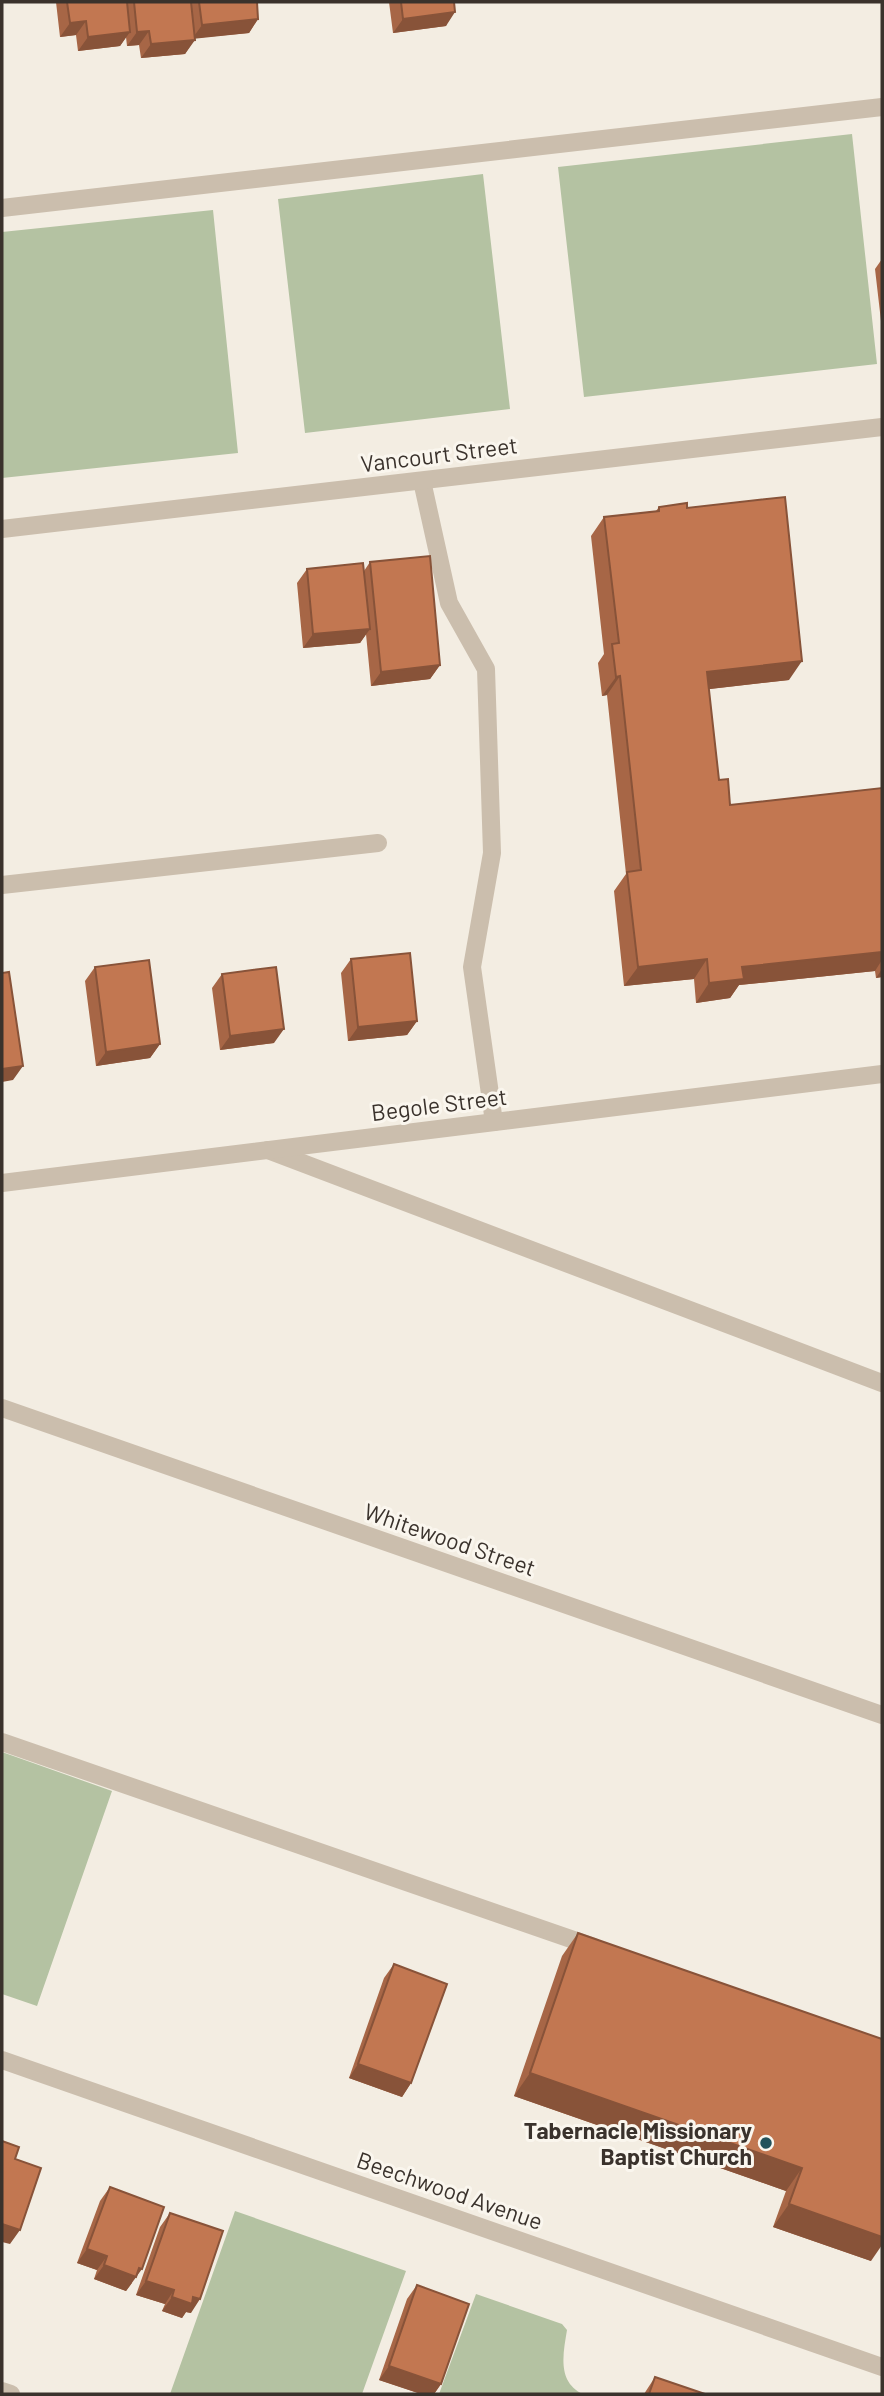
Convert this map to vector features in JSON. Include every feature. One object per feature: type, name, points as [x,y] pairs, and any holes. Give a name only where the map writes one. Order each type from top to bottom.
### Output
[{"type":"street","points":[[2,208],[882,107]]},
{"type":"street","name":"Vancourt Street","points":[[2,530],[882,428]]},
{"type":"street","points":[[422,481],[449,603],[486,669],[492,853],[472,967],[494,1122]]},
{"type":"street","points":[[2,885],[378,843]]},
{"type":"street","name":"Begole Street","points":[[2,1183],[882,1074]]},
{"type":"street","points":[[268,1150],[882,1383]]},
{"type":"street","name":"Whitewood Street","points":[[2,1408],[882,1715]]},
{"type":"street","points":[[2,1742],[606,1951]]},
{"type":"street","name":"Beechwood Avenue","points":[[2,2060],[882,2367]]},
{"type":"street","points":[[2,2391],[11,2394]]},
{"type":"green space","points":[[852,134],[877,364],[584,397],[558,167]]},
{"type":"green space","points":[[483,174],[510,409],[305,433],[278,199]]},
{"type":"green space","points":[[213,210],[238,453],[2,478],[2,232]]},
{"type":"green space","points":[[2,1752],[112,1791],[37,2006],[2,1994]]},
{"type":"green space","points":[[235,2211],[406,2271],[362,2394],[170,2394]]},
{"type":"green space","points":[[476,2294],[562,2324],[567,2330],[563,2358],[565,2375],[575,2389],[583,2394],[439,2394]]},
{"type":"building","points":[[67,2],[127,2],[130,32],[88,37],[86,21],[70,23]]},
{"type":"building","points":[[134,2],[191,2],[195,40],[151,44],[149,31],[137,32]]},
{"type":"building","points":[[199,2],[257,2],[258,19],[202,25]]},
{"type":"building","points":[[401,2],[454,2],[455,12],[403,19]]},
{"type":"building","points":[[785,497],[802,661],[707,672],[719,780],[728,779],[730,805],[882,788],[882,952],[742,967],[744,979],[709,983],[707,959],[638,967],[627,872],[641,870],[620,676],[616,677],[612,644],[619,643],[604,517],[659,511],[659,507],[687,503],[687,508]]},
{"type":"building","points":[[430,556],[440,665],[381,672],[370,562]]},
{"type":"building","points":[[363,563],[370,629],[313,634],[307,569]]},
{"type":"building","points":[[410,953],[417,1021],[358,1027],[351,959]]},
{"type":"building","points":[[149,960],[160,1044],[106,1052],[95,967]]},
{"type":"building","points":[[276,967],[284,1029],[230,1036],[222,974]]},
{"type":"building","points":[[9,972],[23,1066],[2,1069],[2,973]]},
{"type":"building","name":"Tabernacle Missionary Baptist Church","points":[[578,1933],[882,2039],[882,2237],[789,2204],[802,2168],[530,2073]]},
{"type":"building","points":[[394,1964],[447,1984],[411,2083],[358,2064]]},
{"type":"building","points":[[2,2141],[19,2147],[15,2159],[41,2168],[20,2230],[2,2224]]},
{"type":"building","points":[[110,2187],[164,2207],[142,2269],[139,2268],[136,2277],[104,2265],[107,2256],[87,2249]]},
{"type":"building","points":[[170,2213],[223,2231],[200,2299],[193,2297],[192,2304],[172,2297],[174,2290],[146,2281]]},
{"type":"building","points":[[417,2285],[469,2304],[441,2384],[389,2366]]},
{"type":"building","points":[[655,2377],[705,2394],[649,2394]]},
{"type":"place","name":"Tabernacle Missionary Baptist Church","points":[[766,2143]]}]
